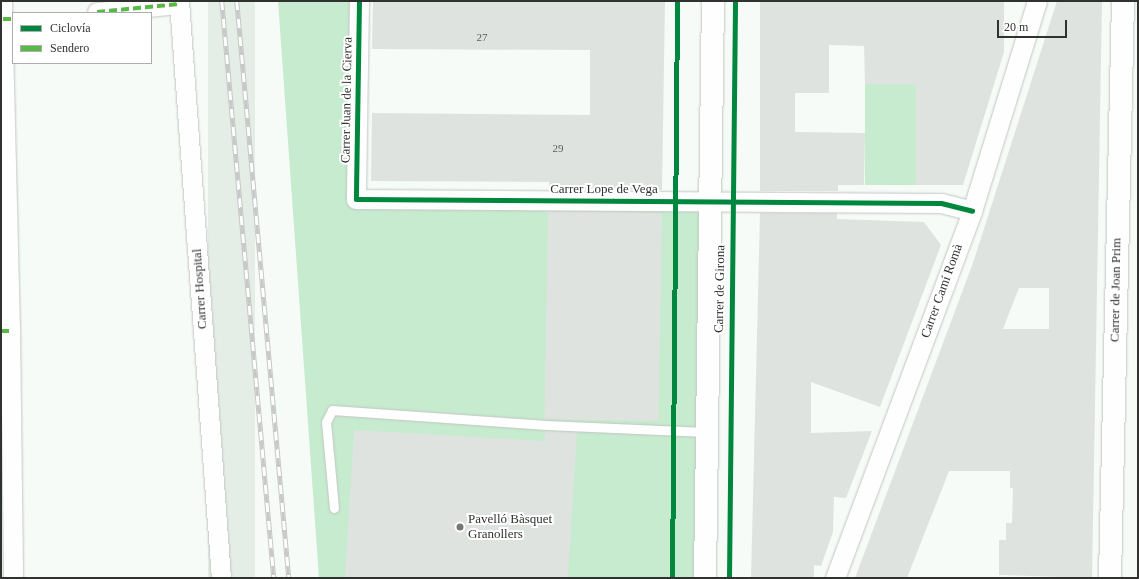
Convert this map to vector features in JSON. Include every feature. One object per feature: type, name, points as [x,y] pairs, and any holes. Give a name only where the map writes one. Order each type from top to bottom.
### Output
[{"type":"street","name":"Carrer Juan de la Cierva","points":[[356,199],[359,1]]},
{"type":"street","name":"Carrer de Girona","points":[[705,578],[712,1]]},
{"type":"street","name":"Carrer Camí Romà","points":[[835,578],[972,211],[1037,1]]},
{"type":"street","name":"Carrer de Joan Prim","points":[[1110,578],[1122,1]]},
{"type":"street","points":[[97,12],[179,2]]},
{"type":"street","name":"Carrer Hospital","points":[[179,2],[221,578]]},
{"type":"street","points":[[5,15],[6,331],[13,578]]},
{"type":"street","name":"Carrer Lope de Vega","points":[[356,199],[941,203],[972,211]]},
{"type":"lane","points":[[334,508],[326,422],[332,410],[546,425],[706,432]]},
{"type":"shaded area","points":[[208,1],[255,1],[255,578],[208,578]]},
{"type":"green space","points":[[278,1],[359,1],[356,199],[709,201],[705,578],[319,578]]},
{"type":"green space","points":[[865,84],[916,84],[916,185],[865,185]]},
{"type":"building","points":[[373,1],[665,1],[662,190],[549,189],[549,182],[371,181],[372,113],[590,115],[590,50],[372,49]]},
{"type":"building","points":[[760,1],[1004,1],[1004,52],[963,185],[916,185],[916,84],[865,84],[864,46],[829,45],[829,93],[795,93],[795,132],[865,133],[864,185],[838,185],[838,191],[760,191]]},
{"type":"building","points":[[1057,1],[1102,1],[1092,578],[999,575],[999,540],[1006,540],[1006,523],[1012,523],[1013,488],[1010,488],[1010,471],[949,471],[907,578],[855,578],[973,263]],"holes":[[[1019,288],[1049,288],[1049,329],[1003,329]]]},
{"type":"building","points":[[548,211],[662,213],[658,421],[544,419]]},
{"type":"building","points":[[760,213],[837,213],[837,219],[924,222],[941,245],[880,407],[811,382],[811,433],[872,431],[846,498],[834,497],[833,532],[821,566],[814,565],[814,578],[751,578]]},
{"type":"building","name":"Pavelló Bàsquet Granollers","points":[[354,430],[545,441],[545,431],[577,432],[568,578],[345,578]]},
{"type":"railway","points":[[222,1],[274,578]]},
{"type":"railway","points":[[237,1],[289,578]]},
{"type":"marked path","points":[[97,12],[179,4]]},
{"type":"marked path","points":[[3,19],[12,19]]},
{"type":"marked path","points":[[1,331],[10,331]]},
{"type":"cycle path","points":[[359,1],[356,199],[941,203],[972,211]]},
{"type":"cycle path","points":[[672,578],[677,1]]},
{"type":"cycle path","points":[[729,578],[735,1]]},
{"type":"place","name":"Pavelló Bàsquet Granollers","points":[[460,527]]}]
